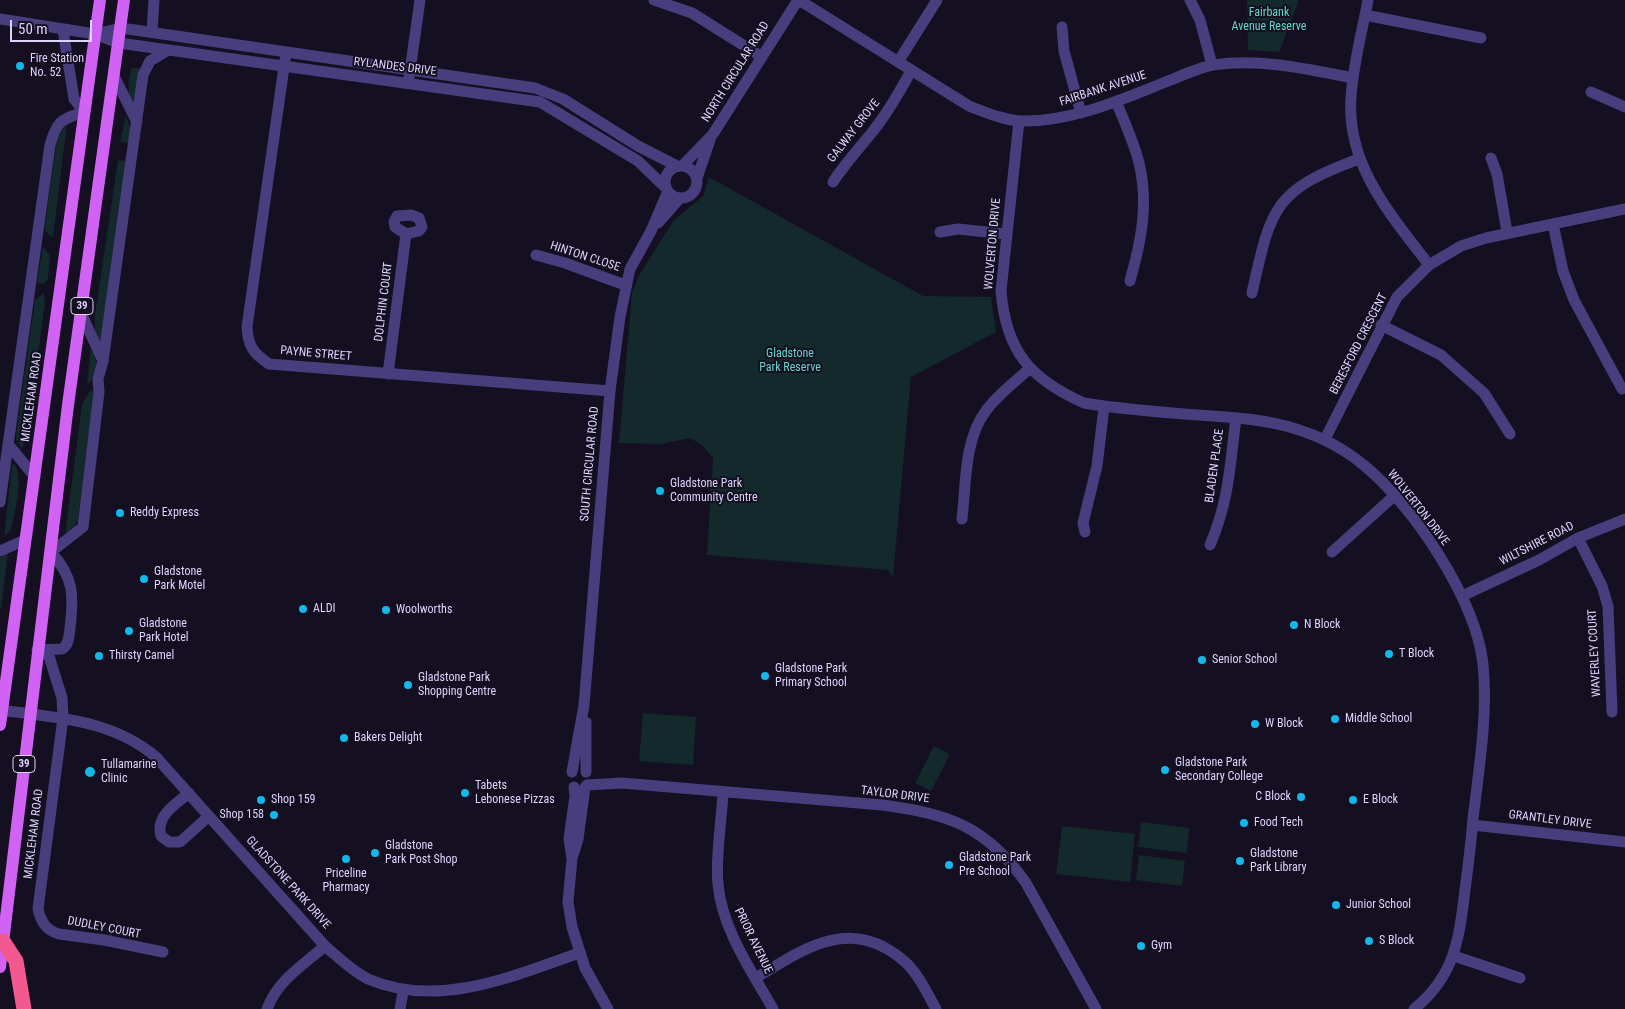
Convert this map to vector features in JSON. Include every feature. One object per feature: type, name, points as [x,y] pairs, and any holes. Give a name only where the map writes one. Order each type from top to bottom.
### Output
[{"type":"highway","points":[[3,941],[16,961],[24,1009]]},
{"type":"main road","name":"MICKLEHAM ROAD","points":[[0,725],[3,684],[34,477],[100,0]]},
{"type":"main road","name":"MICKLEHAM ROAD","points":[[0,967],[37,650],[124,0]]},
{"type":"street","points":[[152,32],[154,0]]},
{"type":"street","points":[[408,82],[420,0]]},
{"type":"street","points":[[654,0],[692,13],[762,57]]},
{"type":"street","name":"NORTH CIRCULAR ROAD","points":[[697,178],[713,134],[798,0]]},
{"type":"street","name":"FAIRBANK AVENUE","points":[[798,0],[970,106],[991,114],[1019,121],[1055,118],[1081,113],[1212,65],[1248,62],[1274,64],[1353,78]]},
{"type":"street","points":[[898,62],[937,0]]},
{"type":"street","points":[[1190,0],[1200,20],[1212,65]]},
{"type":"street","points":[[1368,0],[1353,78],[1350,115],[1359,159],[1377,196],[1429,265]]},
{"type":"street","points":[[1365,15],[1480,38]]},
{"type":"street","points":[[0,19],[95,34],[121,28]]},
{"type":"street","points":[[1062,27],[1064,52],[1081,113]]},
{"type":"street","name":"RYLANDES DRIVE","points":[[121,28],[534,88],[553,94],[651,154],[680,166]]},
{"type":"street","points":[[63,30],[74,100],[84,112]]},
{"type":"street","name":"RYLANDES DRIVE","points":[[95,34],[119,43],[531,100],[551,107],[638,161],[667,190]]},
{"type":"street","points":[[37,650],[62,650],[68,640],[73,592],[64,569],[51,552],[83,527],[99,392],[98,379],[103,361],[145,68],[155,56],[168,50]]},
{"type":"street","name":"PAYNE STREET","points":[[286,53],[247,327],[248,342],[253,353],[269,364],[610,391]]},
{"type":"street","name":"GALWAY GROVE","points":[[833,182],[848,159],[870,136],[892,105],[911,71]]},
{"type":"street","points":[[114,76],[137,122]]},
{"type":"street","points":[[1591,92],[1625,107]]},
{"type":"street","points":[[1116,101],[1139,162],[1144,185],[1144,217],[1139,247],[1130,281]]},
{"type":"street","points":[[574,121],[581,111]]},
{"type":"street","name":"MICKLEHAM ROAD","points":[[0,502],[50,145],[55,126],[60,120],[84,112]]},
{"type":"street","name":"WOLVERTON DRIVE","points":[[1019,121],[1001,291],[1003,316],[1013,346],[1030,369],[1057,391],[1084,403],[1104,407],[1236,418],[1294,428],[1325,439],[1365,466],[1394,496],[1423,534],[1462,596],[1474,629],[1482,661],[1484,696],[1473,824],[1460,931],[1454,956],[1444,977],[1434,991],[1414,1009]]},
{"type":"street","name":"NORTH CIRCULAR ROAD","points":[[680,166],[713,134]]},
{"type":"street","points":[[1491,158],[1497,174],[1507,232]]},
{"type":"street","points":[[1252,293],[1263,243],[1276,211],[1286,196],[1300,184],[1322,173],[1359,159]]},
{"type":"street","points":[[680,166],[692,170],[697,178],[693,192],[680,198],[667,190],[666,175],[680,166]]},
{"type":"street","name":"SOUTH CIRCULAR ROAD","points":[[584,781],[570,778],[584,705],[610,391],[625,285],[630,268],[650,232],[667,190]]},
{"type":"street","name":"SOUTH CIRCULAR ROAD","points":[[650,232],[680,198]]},
{"type":"street","name":"BERESFORD CRESCENT","points":[[1325,439],[1397,298],[1429,265],[1461,246],[1507,232],[1625,209]]},
{"type":"street","points":[[1553,224],[1563,271],[1574,300],[1622,389]]},
{"type":"street","points":[[940,232],[958,230],[1006,234]]},
{"type":"street","name":"DOLPHIN COURT","points":[[388,374],[406,234]]},
{"type":"street","name":"HINTON CLOSE","points":[[536,255],[565,263],[625,285]]},
{"type":"street","points":[[81,313],[103,361]]},
{"type":"street","points":[[1382,325],[1441,355],[1484,393],[1510,434]]},
{"type":"street","points":[[962,519],[968,458],[975,432],[985,412],[1030,369]]},
{"type":"street","points":[[1085,532],[1083,523],[1097,466],[1104,407]]},
{"type":"street","name":"BLADEN PLACE","points":[[1210,545],[1222,518],[1228,492],[1236,418]]},
{"type":"street","points":[[8,444],[34,477]]},
{"type":"street","points":[[1332,552],[1394,496]]},
{"type":"street","name":"WILTSHIRE ROAD","points":[[1462,596],[1539,560],[1578,538],[1625,519]]},
{"type":"street","name":"WAVERLEY COURT","points":[[1578,538],[1599,579],[1608,606],[1612,712]]},
{"type":"street","points":[[0,551],[25,540]]},
{"type":"street","name":"MICKLEHAM ROAD","points":[[37,650],[49,656],[62,698],[63,718],[38,909],[42,924]]},
{"type":"street","name":"SOUTH CIRCULAR ROAD","points":[[584,705],[586,726],[584,781],[578,839],[572,859],[568,902],[578,953],[608,1009]]},
{"type":"street","name":"GLADSTONE PARK DRIVE","points":[[1,711],[63,718],[108,729],[136,742],[156,757],[325,946],[366,978],[403,992],[432,995],[466,990],[578,953]]},
{"type":"street","name":"TAYLOR DRIVE","points":[[584,781],[920,810],[946,817],[973,830],[997,848],[1022,877],[1096,1009]]},
{"type":"street","name":"PRIOR AVENUE","points":[[723,792],[717,882],[721,906],[727,924],[773,1009]]},
{"type":"street","points":[[189,793],[163,817],[159,826],[161,836],[169,842],[180,842],[209,816]]},
{"type":"street","name":"GRANTLEY DRIVE","points":[[1473,824],[1625,842]]},
{"type":"street","name":"DUDLEY COURT","points":[[42,924],[59,934],[104,940],[163,952]]},
{"type":"street","points":[[756,978],[801,950],[827,940],[860,940],[879,946],[905,962],[918,978],[936,1009]]},
{"type":"street","points":[[267,1009],[276,991],[290,974],[325,946]]},
{"type":"street","points":[[1454,956],[1520,978]]},
{"type":"street","points":[[400,1009],[403,992]]},
{"type":"green space","name":"Fairbank Avenue Reserve","points":[[1247,0],[1299,0],[1279,52],[1248,50]]},
{"type":"green space","points":[[132,68],[142,68],[135,104],[129,91]]},
{"type":"green space","points":[[126,115],[130,128],[130,143],[120,142]]},
{"type":"green space","points":[[67,123],[52,237],[45,231],[45,225],[57,139]]},
{"type":"green space","points":[[118,160],[127,161],[101,344],[95,330],[95,315]]},
{"type":"green space","name":"Gladstone Park Reserve","points":[[709,177],[923,296],[991,297],[996,332],[911,377],[893,577],[888,570],[707,555],[713,458],[702,445],[690,438],[661,444],[619,443],[632,293],[639,275],[674,220],[703,196]]},
{"type":"green space","points":[[43,247],[50,256],[48,279],[45,283],[39,284],[37,281]]},
{"type":"green space","points":[[44,293],[45,303],[27,435],[22,449],[16,439],[35,300]]},
{"type":"green space","points":[[91,347],[96,362],[96,372],[87,385]]},
{"type":"green space","points":[[94,390],[78,520],[74,527],[65,534],[82,405],[89,392]]},
{"type":"green space","points":[[14,464],[19,477],[18,495],[11,530],[4,537],[12,465]]},
{"type":"green space","points":[[8,552],[1,609],[0,609],[0,557]]},
{"type":"green space","points":[[643,713],[696,717],[693,765],[639,761]]},
{"type":"green space","points":[[934,746],[950,754],[931,791],[915,783]]},
{"type":"green space","points":[[1141,822],[1189,828],[1187,853],[1138,847]]},
{"type":"green space","points":[[1062,826],[1135,834],[1130,882],[1056,874]]},
{"type":"green space","points":[[1139,855],[1185,861],[1182,886],[1136,880]]},
{"type":"place","name":"Fire Station No. 52","points":[[20,66]]},
{"type":"place","name":"Gladstone Park Community Centre","points":[[660,491]]},
{"type":"place","name":"Reddy Express","points":[[120,513]]},
{"type":"place","name":"Gladstone Park Motel","points":[[144,579]]},
{"type":"place","name":"ALDI","points":[[303,609]]},
{"type":"place","name":"Woolworths","points":[[386,610]]},
{"type":"place","name":"N Block","points":[[1294,625]]},
{"type":"place","name":"Gladstone Park Hotel","points":[[129,631]]},
{"type":"place","name":"T Block","points":[[1389,654]]},
{"type":"place","name":"Thirsty Camel","points":[[99,656]]},
{"type":"place","name":"Senior School","points":[[1202,660]]},
{"type":"place","name":"Gladstone Park Primary School","points":[[765,676]]},
{"type":"place","name":"Gladstone Park Shopping Centre","points":[[408,685]]},
{"type":"place","name":"Middle School","points":[[1335,719]]},
{"type":"place","name":"W Block","points":[[1255,724]]},
{"type":"place","name":"Bakers Delight","points":[[344,738]]},
{"type":"place","name":"Gladstone Park Secondary College","points":[[1165,770]]},
{"type":"place","name":"Tullamarine Clinic","points":[[90,772]]},
{"type":"place","name":"Tabets Lebonese Pizzas","points":[[465,793]]},
{"type":"place","name":"C Block","points":[[1301,797]]},
{"type":"place","name":"Shop 159","points":[[261,800]]},
{"type":"place","name":"E Block","points":[[1353,800]]},
{"type":"place","name":"Shop 158","points":[[274,815]]},
{"type":"place","name":"Food Tech","points":[[1244,823]]},
{"type":"place","name":"Gladstone Park Post Shop","points":[[375,853]]},
{"type":"place","name":"Priceline Pharmacy","points":[[346,859]]},
{"type":"place","name":"Gladstone Park Library","points":[[1240,861]]},
{"type":"place","name":"Gladstone Park Pre School","points":[[949,865]]},
{"type":"place","name":"Junior School","points":[[1336,905]]},
{"type":"place","name":"S Block","points":[[1369,941]]},
{"type":"place","name":"Gym","points":[[1141,946]]}]
